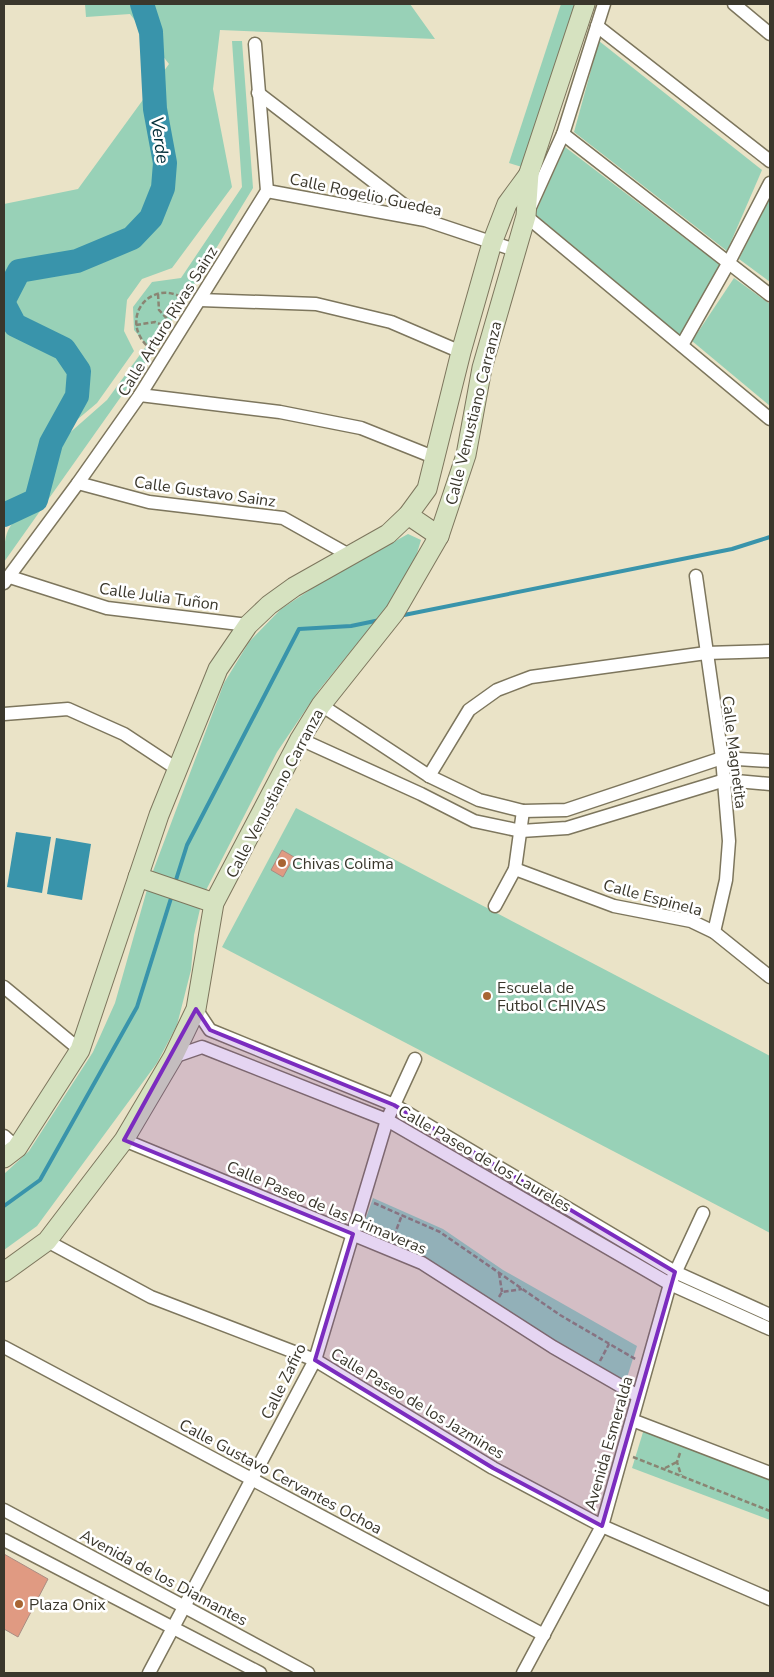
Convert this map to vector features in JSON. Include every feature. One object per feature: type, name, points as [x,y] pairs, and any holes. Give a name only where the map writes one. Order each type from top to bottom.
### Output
[{"type":"street","name":"Calle Venustiano Carranza","points":[[4,1272],[48,1241],[124,1140],[173,1057],[196,1009],[214,903],[300,739],[321,705],[395,612],[439,536],[452,502],[466,455],[482,368],[526,216],[529,173],[585,4]]},
{"type":"street","points":[[604,4],[563,134],[526,216],[770,419]]},
{"type":"street","points":[[734,4],[770,34]]},
{"type":"street","points":[[597,26],[770,161]]},
{"type":"street","points":[[256,44],[266,191]]},
{"type":"street","points":[[258,93],[425,220]]},
{"type":"street","points":[[563,134],[770,294]]},
{"type":"street","name":"Calle Venustiano Carranza","points":[[8,1147],[80,1050],[138,877],[177,769],[218,669],[248,625],[269,605],[294,587],[388,534],[408,515],[427,489],[461,352],[492,243],[507,204],[529,173]]},
{"type":"street","points":[[682,345],[729,262],[770,183]]},
{"type":"street","name":"Calle Rogelio Guedea","points":[[266,191],[425,220],[515,250]]},
{"type":"street","name":"Calle Arturo Rivas Sainz","points":[[7,580],[78,484],[140,395],[266,191]]},
{"type":"street","points":[[200,300],[316,304],[391,322],[461,352]]},
{"type":"street","points":[[140,395],[280,412],[362,428],[436,458]]},
{"type":"street","name":"Calle Gustavo Sainz","points":[[78,484],[150,502],[283,518],[349,556]]},
{"type":"street","points":[[408,515],[439,536]]},
{"type":"street","name":"Calle Magnetita","points":[[696,576],[725,780],[729,842],[726,880],[714,932]]},
{"type":"street","name":"Calle Julia Tuñon","points":[[7,580],[107,608],[248,625]]},
{"type":"street","points":[[429,776],[468,710],[497,690],[531,677],[706,654],[770,651]]},
{"type":"street","points":[[321,705],[429,776],[479,800],[523,811],[566,810],[722,758],[770,761]]},
{"type":"street","points":[[4,714],[68,709],[124,734],[177,769]]},
{"type":"street","points":[[300,739],[421,794],[474,821],[520,831],[567,828],[725,780],[770,784]]},
{"type":"street","points":[[495,906],[515,869],[523,811]]},
{"type":"street","name":"Calle Espinela","points":[[515,869],[614,906],[691,921],[714,932],[770,977]]},
{"type":"street","points":[[138,877],[214,903]]},
{"type":"street","points":[[4,987],[80,1050]]},
{"type":"street","name":"Calle Paseo de los Laureles","points":[[196,1009],[210,1030],[394,1105],[675,1272],[770,1315]]},
{"type":"street","name":"Calle Paseo de los Laureles","points":[[173,1057],[202,1047],[387,1120],[670,1284],[770,1329]]},
{"type":"street","name":"Calle Zafiro","points":[[149,1673],[315,1360],[387,1120],[415,1058]]},
{"type":"street","name":"Calle Paseo de las Primaveras","points":[[124,1140],[422,1263],[553,1347],[638,1396]]},
{"type":"street","name":"Avenida Esmeralda","points":[[523,1673],[602,1526],[670,1284],[704,1213]]},
{"type":"street","name":"Calle Paseo de los Jazmines","points":[[48,1241],[150,1297],[315,1360],[493,1468],[602,1526],[770,1599]]},
{"type":"street","name":"Calle Gustavo Cervantes Ochoa","points":[[4,1347],[544,1634]]},
{"type":"street","points":[[632,1420],[770,1474]]},
{"type":"street","name":"Avenida de los Diamantes","points":[[4,1510],[308,1673]]},
{"type":"street","points":[[4,1540],[260,1673]]},
{"type":"path","points":[[152,350],[139,336],[136,324],[139,309],[144,301],[158,294],[174,294],[185,298]]},
{"type":"path","points":[[158,294],[160,310],[170,322]]},
{"type":"path","points":[[136,324],[155,322],[167,327]]},
{"type":"path","points":[[364,1198],[440,1232],[560,1316],[647,1366]]},
{"type":"path","points":[[394,1236],[402,1215]]},
{"type":"path","points":[[499,1273],[502,1292]]},
{"type":"path","points":[[496,1300],[502,1292],[522,1289]]},
{"type":"path","points":[[599,1363],[609,1344]]},
{"type":"path","points":[[623,1452],[770,1511]]},
{"type":"path","points":[[680,1453],[677,1462],[682,1476]]},
{"type":"path","points":[[664,1468],[677,1462]]},
{"type":"highlighted area","points":[[196,1009],[210,1030],[394,1105],[675,1272],[602,1526],[493,1468],[315,1360],[353,1234],[124,1140]]},
{"type":"green space","points":[[85,4],[410,4],[435,39],[220,30],[213,89],[232,187],[172,268],[142,279],[127,300],[124,331],[134,351],[97,403],[41,450],[27,494],[4,527],[4,204],[78,189],[169,64],[130,14],[86,17]]},
{"type":"green space","points":[[561,4],[578,4],[525,168],[509,163]]},
{"type":"green space","points":[[232,41],[242,41],[253,188],[154,350],[4,562],[7,532],[21,515],[39,504],[57,444],[107,400],[147,345],[134,330],[133,307],[152,282],[181,278],[242,187]]},
{"type":"green space","points":[[599,41],[762,170],[727,251],[574,132]]},
{"type":"green space","points":[[565,147],[720,265],[681,336],[535,214]]},
{"type":"green space","points":[[770,198],[770,282],[739,259]]},
{"type":"green space","points":[[734,278],[770,304],[770,406],[692,341]]},
{"type":"green space","points":[[408,534],[421,540],[415,560],[395,597],[319,690],[277,752],[203,896],[194,935],[191,970],[177,1025],[157,1063],[37,1226],[4,1250],[4,1174],[29,1151],[93,1052],[115,1003],[150,879],[224,683],[249,642],[281,609],[325,580]]},
{"type":"green space","name":"Escuela de Futbol CHIVAS","points":[[296,808],[770,1056],[770,1233],[222,947]]},
{"type":"green space","points":[[373,1198],[443,1229],[503,1270],[637,1346],[625,1384],[361,1232]]},
{"type":"green space","points":[[644,1429],[770,1479],[770,1520],[632,1468]]},
{"type":"water","points":[[16,832],[51,837],[42,893],[7,887]]},
{"type":"water","points":[[56,838],[91,844],[82,900],[47,894]]},
{"type":"building","name":"Chivas Colima","points":[[282,850],[294,857],[283,877],[271,870]]},
{"type":"building","name":"Plaza Onix","points":[[4,1554],[48,1579],[18,1637],[4,1629]]},
{"type":"waterway","name":"Verde","points":[[4,300],[19,271],[77,261],[132,238],[151,218],[163,188],[165,163],[155,109],[151,32],[142,4]]},
{"type":"waterway","name":"Verde","points":[[4,304],[15,325],[64,349],[79,371],[77,396],[51,443],[36,500],[4,515]]},
{"type":"waterway","points":[[399,616],[732,549],[770,537]]},
{"type":"waterway","points":[[175,883],[187,845],[299,629],[351,626],[380,620]]},
{"type":"waterway","points":[[4,1206],[40,1180],[137,1007],[172,895]]},
{"type":"place","name":"Chivas Colima","points":[[282,863]]},
{"type":"place","name":"Escuela de Futbol CHIVAS","points":[[487,996]]},
{"type":"place","name":"Plaza Onix","points":[[19,1604]]}]
